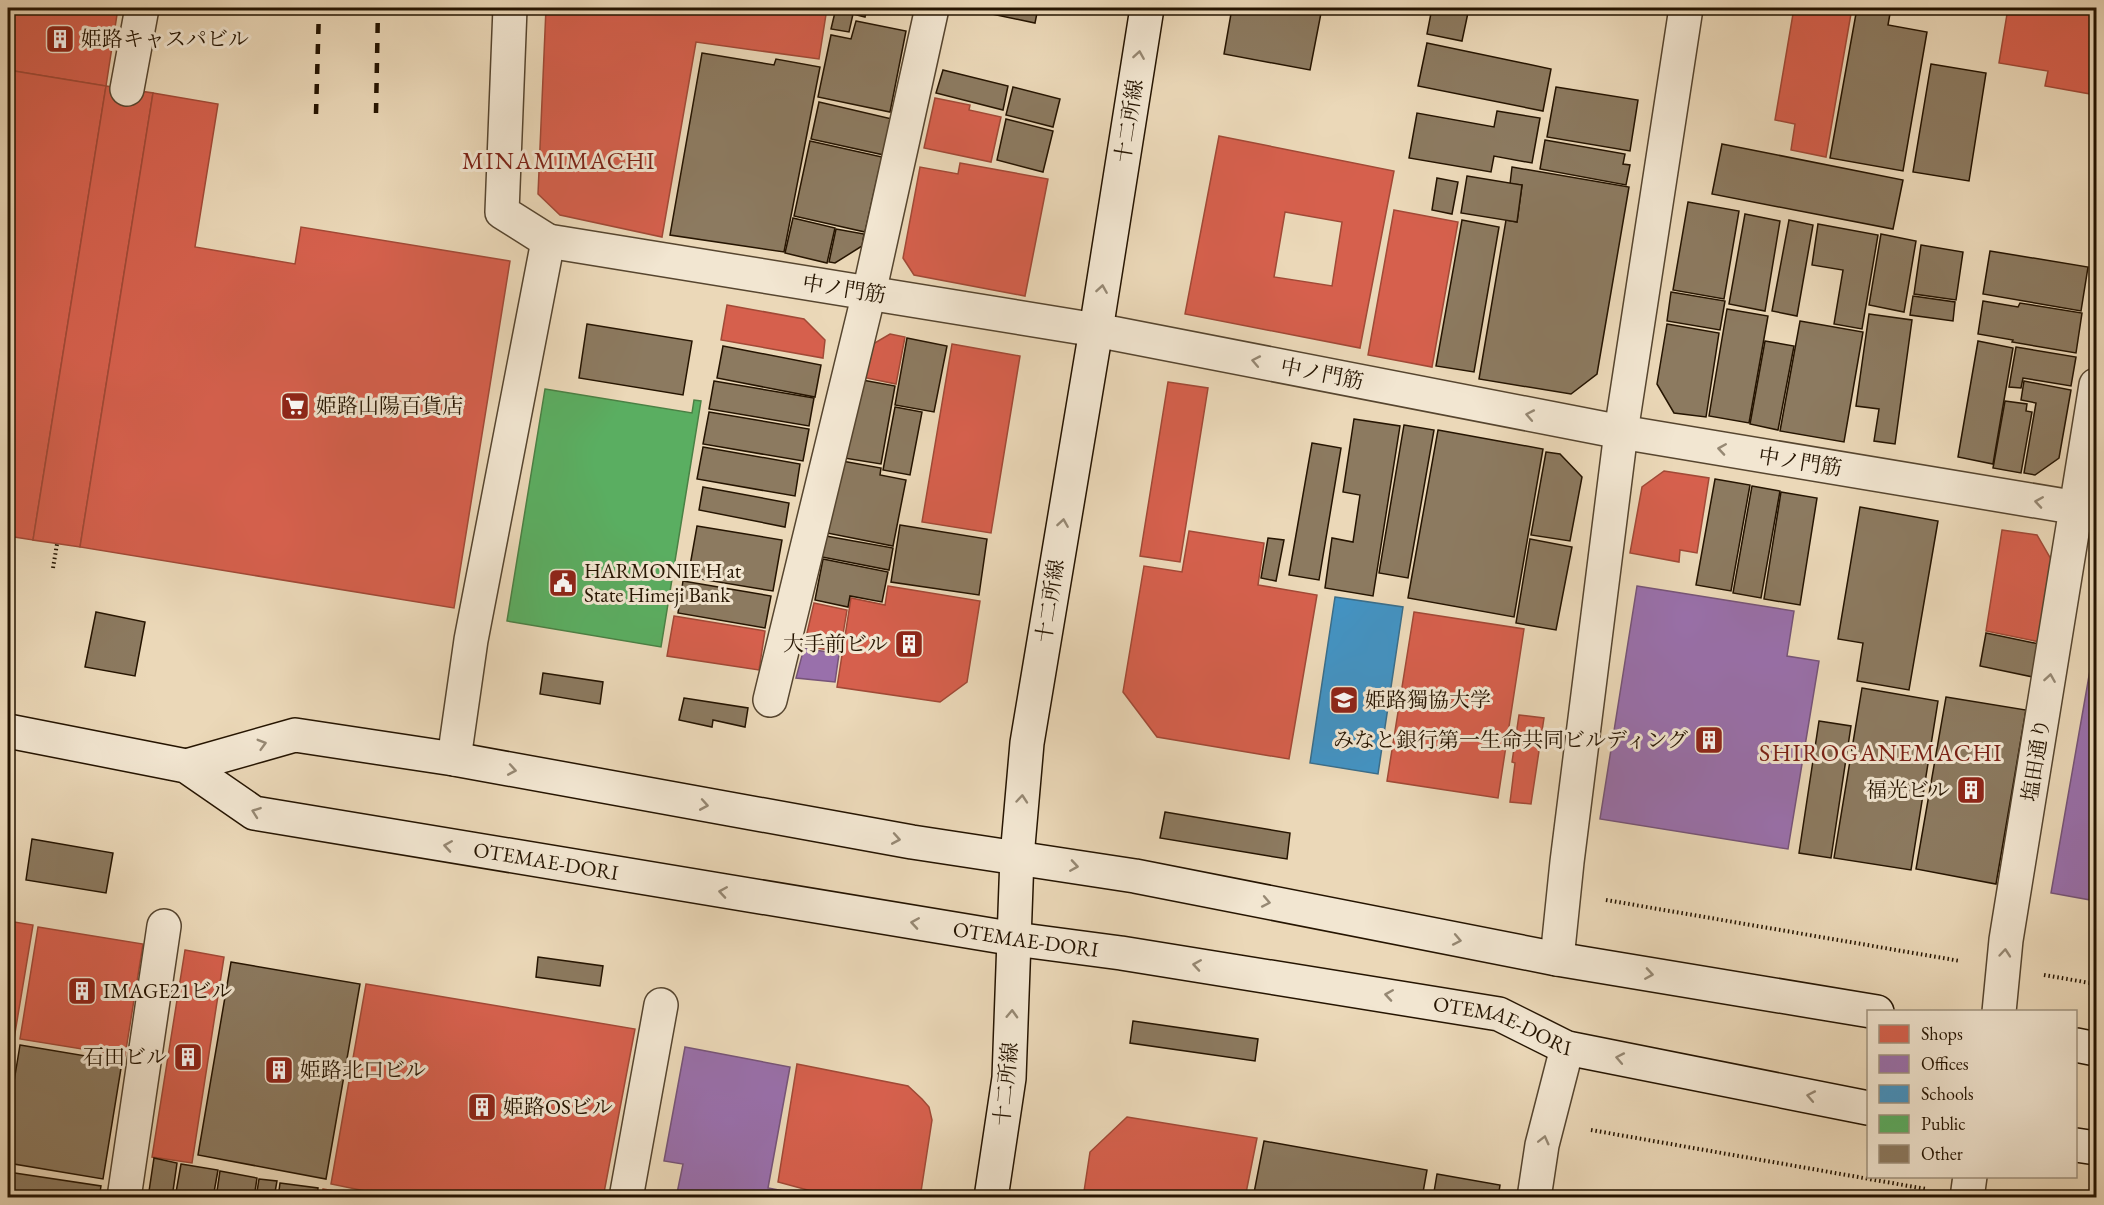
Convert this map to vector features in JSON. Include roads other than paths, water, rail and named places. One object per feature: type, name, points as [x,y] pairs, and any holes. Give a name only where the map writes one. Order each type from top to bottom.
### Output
[{"type":"street","points":[[127,89],[142,8]]},
{"type":"street","points":[[454,759],[471,640],[548,241],[502,212],[510,8]]},
{"type":"street","points":[[770,700],[869,293],[932,8]]},
{"type":"street","name":"十二所線","points":[[992,1197],[1009,1078],[1017,857],[1027,743],[1147,8]]},
{"type":"street","points":[[1557,959],[1563,893],[1621,432],[1686,8]]},
{"type":"street","name":"中ノ門筋","points":[[548,241],[1096,330],[1621,432],[2087,510]]},
{"type":"street","name":"塩田通り","points":[[1999,1010],[2006,940],[2087,510],[2097,385]]},
{"type":"street","name":"OTEMAE-DORI","points":[[8,731],[186,766],[254,813],[1015,939],[1133,954],[1499,1014],[1567,1048],[1867,1108]]},
{"type":"street","name":"OTEMAE-DORI","points":[[186,766],[295,735],[454,759],[888,837],[1135,876],[1557,959],[1871,1010]]},
{"type":"street","points":[[124,1197],[164,926]]},
{"type":"street","points":[[626,1197],[661,1005]]},
{"type":"street","points":[[2077,1045],[2097,1049]]},
{"type":"street","points":[[1534,1197],[1542,1145],[1567,1048]]},
{"type":"street","points":[[2077,1145],[2097,1148]]},
{"type":"railway","points":[[316,114],[319,8]]},
{"type":"railway","points":[[376,113],[378,8]]},
{"type":"place","name":"姫路キャスパビル","points":[[60,39]]},
{"type":"place","name":"姫路山陽百貨店","points":[[295,406]]},
{"type":"place","name":"HARMONIE H at State Himeji Bank","points":[[563,583]]},
{"type":"place","name":"大手前ビル","points":[[909,644]]},
{"type":"place","name":"姫路獨協大学","points":[[1344,700]]},
{"type":"place","name":"みなと銀行第一生命共同ビルディング","points":[[1709,740]]},
{"type":"place","name":"福光ビル","points":[[1971,790]]},
{"type":"place","name":"IMAGE21ビル","points":[[82,991]]},
{"type":"place","name":"石田ビル","points":[[188,1057]]},
{"type":"place","name":"姫路北口ビル","points":[[279,1070]]},
{"type":"place","name":"姫路OSビル","points":[[482,1107]]},
{"type":"district","name":"MINAMIMACHI","points":[[559,161]]},
{"type":"district","name":"SHIROGANEMACHI","points":[[1881,753]]}]
